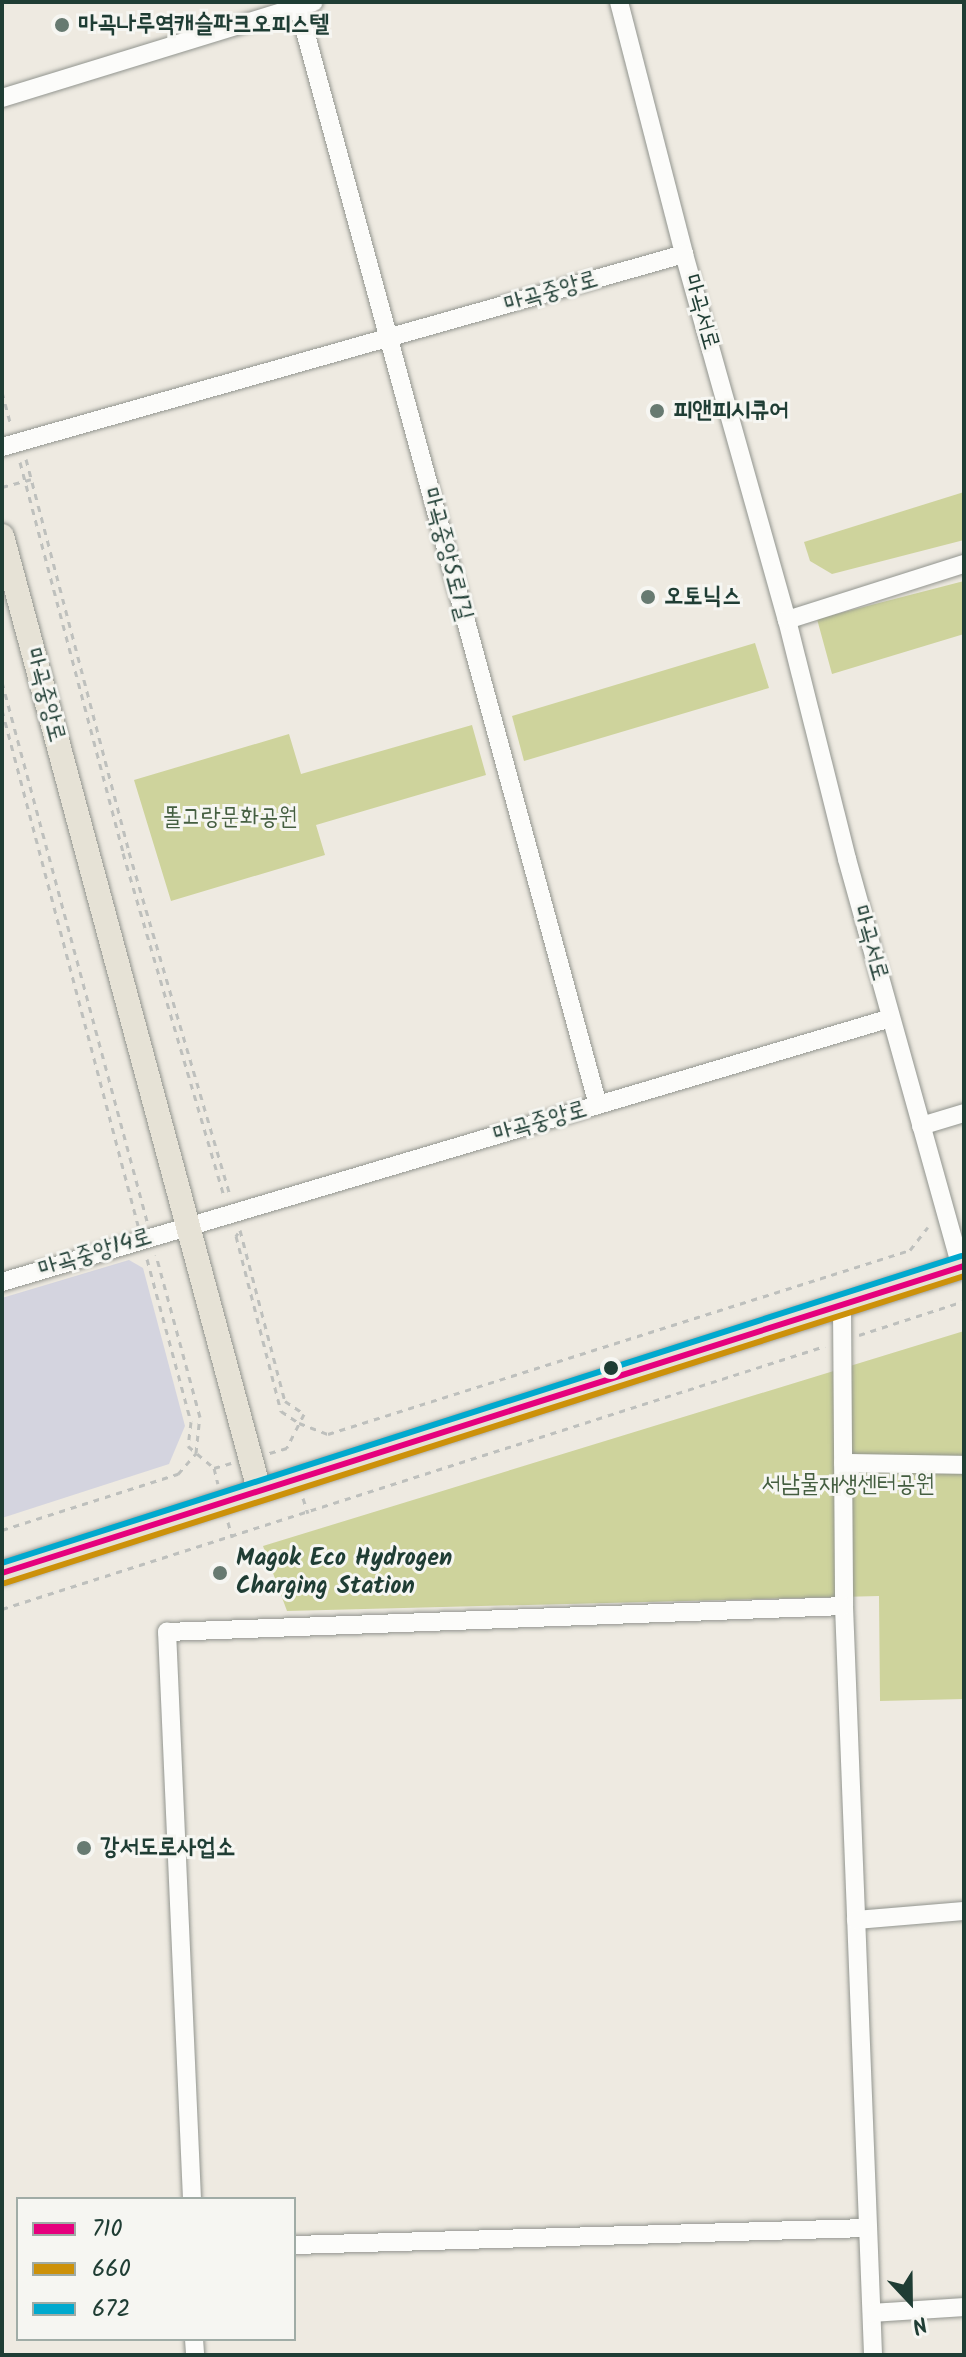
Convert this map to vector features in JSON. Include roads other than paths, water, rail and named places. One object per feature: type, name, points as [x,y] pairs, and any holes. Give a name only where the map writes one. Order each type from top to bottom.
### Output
[{"type":"main road","name":"마곡중앙로","points":[[2,536],[259,1490]]},
{"type":"main road","points":[[2,1573],[962,1266]]},
{"type":"street","name":"마곡서로","points":[[619,2],[684,254],[787,620],[891,1018],[962,1266]]},
{"type":"street","points":[[2,98],[303,4]]},
{"type":"street","name":"마곡중앙5로1길","points":[[303,4],[388,339],[598,1105]]},
{"type":"street","name":"마곡중앙로","points":[[2,447],[684,254]]},
{"type":"street","points":[[787,620],[964,564]]},
{"type":"street","name":"마곡중앙로","points":[[188,1225],[891,1018]]},
{"type":"street","points":[[921,1126],[964,1113]]},
{"type":"street","name":"마곡중앙14로","points":[[2,1282],[188,1225]]},
{"type":"street","points":[[842,1305],[844,1606],[873,2355]]},
{"type":"street","points":[[843,1463],[964,1465]]},
{"type":"street","points":[[192,2197],[167,1632],[844,1606]]},
{"type":"street","points":[[856,1920],[964,1911]]},
{"type":"street","points":[[296,2245],[519,2235],[866,2228]]},
{"type":"street","points":[[872,2313],[964,2307]]},
{"type":"place","name":"마곡나루역캐슬파크오피스텔","points":[[62,25]]},
{"type":"place","name":"피앤피시큐어","points":[[657,411]]},
{"type":"place","name":"오토닉스","points":[[648,597]]},
{"type":"place","name":"Magok Eco Hydrogen Charging Station","points":[[220,1573]]},
{"type":"place","name":"강서도로사업소","points":[[84,1848]]},
{"type":"park label","name":"똘고랑문화공원","points":[[230,818]]},
{"type":"park label","name":"서남물재생센터공원","points":[[848,1485]]}]
